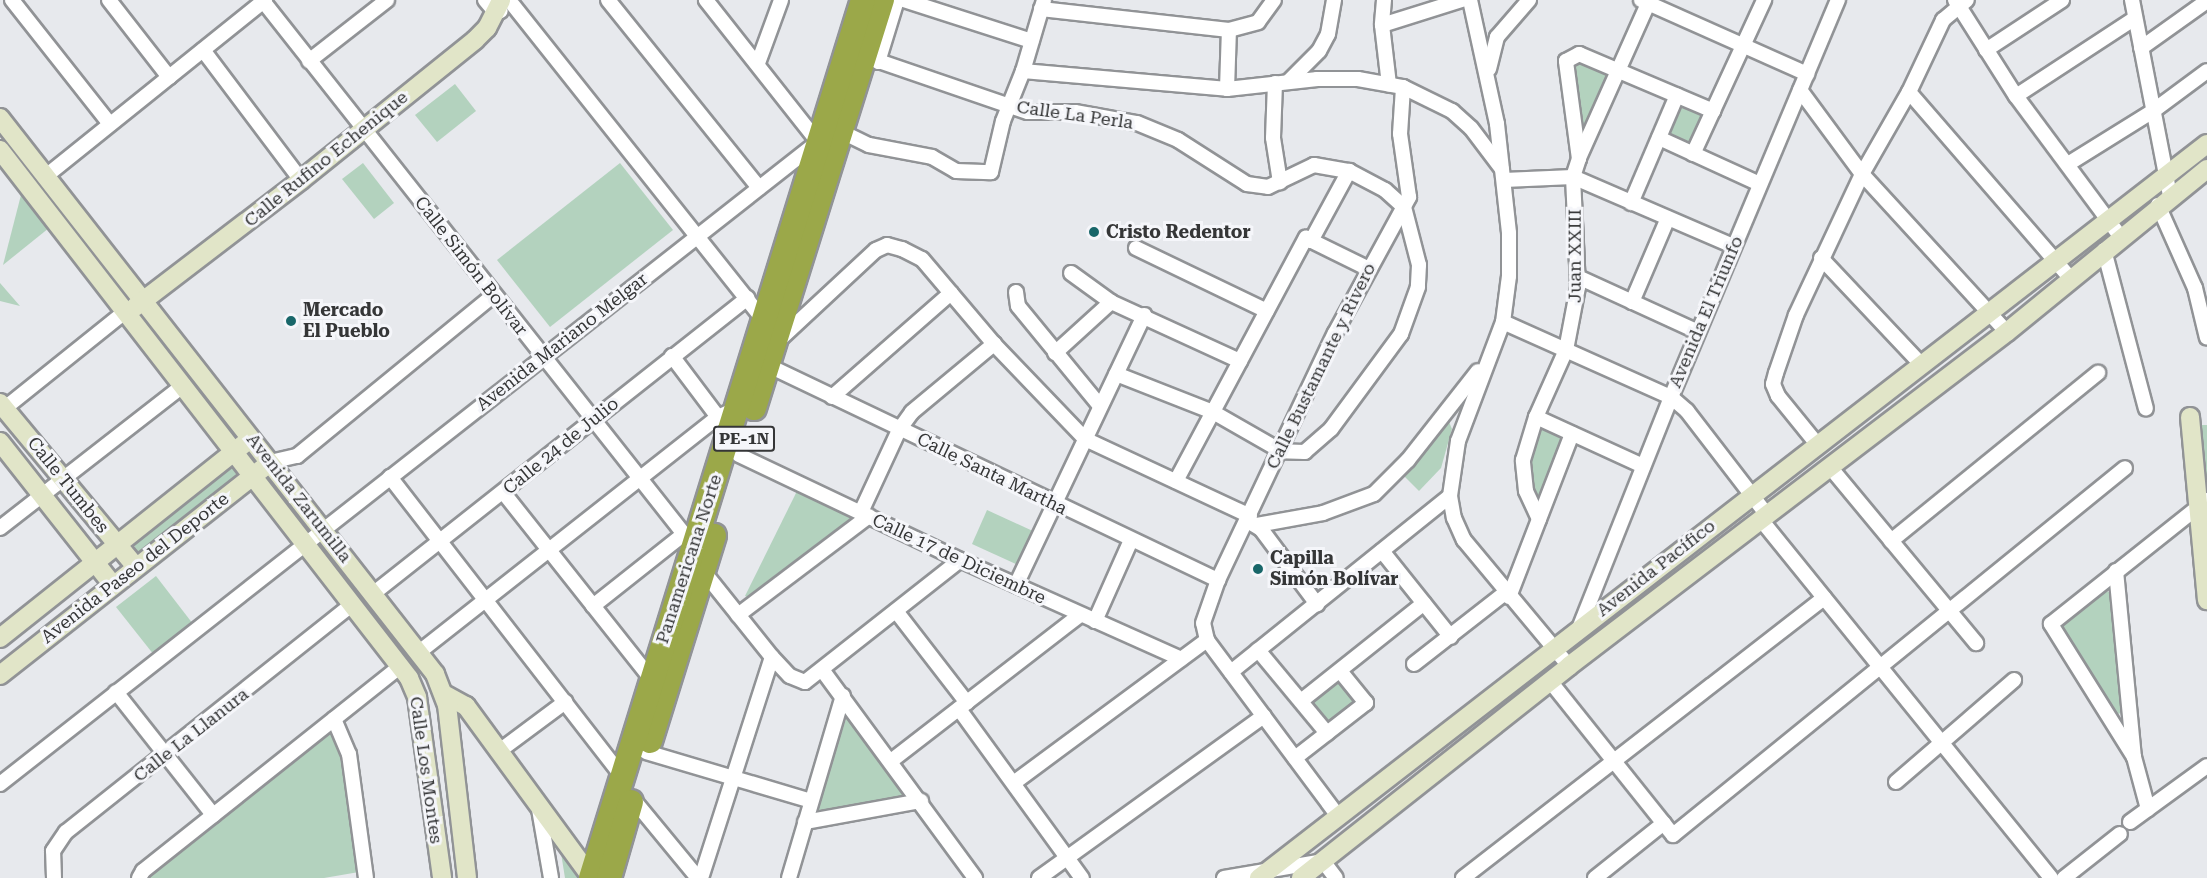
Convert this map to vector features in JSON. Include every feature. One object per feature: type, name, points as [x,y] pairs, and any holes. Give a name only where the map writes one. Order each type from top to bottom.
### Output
[{"type":"highway","name":"Panamericana Norte","points":[[596,878],[622,776],[690,536],[728,413],[764,320],[863,0]]},
{"type":"highway","name":"Panamericana Norte","points":[[596,878],[632,798],[840,131],[871,59],[882,0]]},
{"type":"street","points":[[12,0],[110,124]]},
{"type":"street","points":[[110,0],[169,77]]},
{"type":"street","points":[[309,61],[387,0]]},
{"type":"street","points":[[608,0],[759,188]]},
{"type":"street","points":[[758,63],[781,0]]},
{"type":"street","points":[[871,59],[897,0]]},
{"type":"street","points":[[904,0],[1032,41]]},
{"type":"street","points":[[840,131],[869,145],[933,157],[956,171],[991,172],[1008,106],[1023,71],[1042,5],[1070,6],[1229,30],[1258,22],[1274,0]]},
{"type":"street","points":[[1280,182],[1273,138],[1282,82],[1319,51],[1328,34],[1334,0]]},
{"type":"street","name":"Calle Bustamante y Rivero","points":[[1206,640],[1203,623],[1218,580],[1251,521],[1281,451],[1367,268],[1409,197],[1396,86],[1382,25],[1384,0]]},
{"type":"street","points":[[1382,25],[1462,0]]},
{"type":"street","points":[[1470,0],[1488,74],[1504,175],[1509,276],[1503,322],[1458,441],[1450,496],[1454,518],[1464,540],[1507,595],[1569,666]]},
{"type":"street","points":[[1488,74],[1497,37],[1528,0]]},
{"type":"street","points":[[1693,154],[1764,0]]},
{"type":"street","name":"Avenida El Triunfo","points":[[1580,626],[1671,397],[1838,0]]},
{"type":"street","points":[[1986,50],[2062,0]]},
{"type":"street","points":[[2132,0],[2166,175],[2164,201],[2195,288],[2207,338]]},
{"type":"street","points":[[46,176],[264,1]]},
{"type":"street","name":"Calle Simón Bolívar","points":[[264,1],[640,479],[690,536]]},
{"type":"street","points":[[2141,48],[2207,1]]},
{"type":"street","points":[[712,2],[818,142]]},
{"type":"street","points":[[1579,159],[1618,71],[1644,2],[1807,74]]},
{"type":"street","points":[[1817,444],[1773,384],[1796,315],[1862,174],[1909,92],[1943,20],[1960,2],[1986,50],[2016,96],[2120,236]]},
{"type":"street","points":[[502,4],[698,236],[764,320]]},
{"type":"street","name":"Calle Rufino Echenique","points":[[126,311],[145,302],[302,180],[475,40],[502,4]]},
{"type":"street","points":[[2016,96],[2135,18]]},
{"type":"street","points":[[1227,90],[1229,30]]},
{"type":"street","points":[[203,50],[302,180]]},
{"type":"street","name":"Juan XXIII","points":[[1539,519],[1521,476],[1536,417],[1566,350],[1578,276],[1573,177],[1579,159],[1566,74],[1570,56],[1579,54],[1618,71]]},
{"type":"street","name":"Calle La Perla","points":[[871,59],[1008,106],[1041,114],[1075,112],[1137,123],[1178,140],[1247,184],[1268,187],[1314,165],[1349,171],[1385,190],[1404,207]]},
{"type":"street","points":[[1023,71],[1227,90],[1282,82],[1358,79],[1396,86],[1452,111],[1471,128],[1504,175]]},
{"type":"street","points":[[1618,71],[1713,111]]},
{"type":"street","points":[[2068,164],[2153,111],[2207,71]]},
{"type":"street","points":[[1800,90],[1862,174],[2007,332]]},
{"type":"street","points":[[1909,92],[2070,278]]},
{"type":"street","points":[[1631,203],[1677,95]]},
{"type":"street","name":"Avenida Zarumilla","points":[[0,118],[324,528],[418,653],[444,693],[466,706],[539,809],[596,878]]},
{"type":"street","points":[[1659,138],[1760,184]]},
{"type":"street","name":"Avenida Mariano Melgar","points":[[0,784],[818,142]]},
{"type":"street","name":"Avenida Pacífico","points":[[1264,874],[1580,626],[2207,144]]},
{"type":"street","name":"Avenida Zarumilla","points":[[0,150],[401,666]]},
{"type":"street","name":"Avenida Pacífico","points":[[1301,878],[1569,666],[2007,332],[2120,236],[2206,170]]},
{"type":"street","points":[[1176,482],[1267,311],[1349,171]]},
{"type":"street","points":[[1504,175],[1573,177],[1734,246]]},
{"type":"street","points":[[1116,374],[1213,412],[1281,451],[1305,452],[1317,443],[1401,334],[1418,276],[1414,238],[1404,207]]},
{"type":"street","points":[[1632,302],[1668,218]]},
{"type":"street","points":[[1309,240],[1367,268]]},
{"type":"street","points":[[770,356],[876,250],[887,245],[922,259],[994,344],[1085,439],[1251,521],[1317,604]]},
{"type":"street","points":[[1136,248],[1267,311]]},
{"type":"street","points":[[2104,250],[2146,409]]},
{"type":"street","points":[[1821,258],[1921,364]]},
{"type":"street","points":[[1071,273],[1111,303],[1144,315],[1240,361]]},
{"type":"street","points":[[1578,276],[1698,332]]},
{"type":"street","points":[[1016,292],[1018,306],[1100,406]]},
{"type":"street","points":[[832,397],[951,293]]},
{"type":"street","points":[[270,462],[297,456],[494,295]]},
{"type":"street","name":"Calle 24 de Julio","points":[[374,593],[747,298]]},
{"type":"street","points":[[1055,353],[1111,303]]},
{"type":"street","points":[[3,405],[126,311]]},
{"type":"street","points":[[1016,585],[1144,315]]},
{"type":"street","points":[[1503,322],[1671,397],[1687,411],[1752,494],[1765,518],[1824,598],[1940,744],[2051,878]]},
{"type":"street","points":[[738,615],[865,514],[899,429],[912,412],[994,344]]},
{"type":"street","points":[[1251,521],[1340,509],[1374,494],[1433,430],[1493,349]]},
{"type":"street","points":[[418,653],[728,413],[672,356]]},
{"type":"street","name":"Calle Santa Martha","points":[[770,356],[832,397],[1054,505],[1218,580]]},
{"type":"street","points":[[1891,541],[2098,373]]},
{"type":"street","points":[[0,528],[184,385]]},
{"type":"street","name":"Calle Tumbes","points":[[3,405],[136,567]]},
{"type":"street","points":[[1536,417],[1643,466]]},
{"type":"street","points":[[2190,417],[2203,503],[2207,600]]},
{"type":"street","points":[[1414,664],[1507,595],[1572,434]]},
{"type":"street","name":"Avenida Paseo del Deporte","points":[[0,638],[251,438]]},
{"type":"street","name":"Calle Tumbes","points":[[0,442],[113,585]]},
{"type":"street","name":"Calle 17 de Diciembre","points":[[739,455],[960,560],[1181,659]]},
{"type":"street","name":"Avenida Paseo del Deporte","points":[[0,675],[270,462]]},
{"type":"street","points":[[1830,467],[1976,643]]},
{"type":"street","points":[[1550,681],[1673,835],[2125,468]]},
{"type":"street","points":[[390,477],[622,776]]},
{"type":"street","points":[[503,492],[651,679]]},
{"type":"street","points":[[1231,672],[1450,496]]},
{"type":"street","points":[[2133,757],[2050,624],[2203,503]]},
{"type":"street","points":[[593,606],[690,536]]},
{"type":"street","points":[[1095,621],[1131,540]]},
{"type":"street","points":[[1382,551],[1450,637]]},
{"type":"street","points":[[703,571],[772,657],[790,676],[804,682],[823,670],[960,560]]},
{"type":"street","points":[[2116,571],[2133,757],[2148,809]]},
{"type":"street","points":[[1463,878],[1824,598]]},
{"type":"street","points":[[1301,701],[1424,603]]},
{"type":"street","name":"Calle La Llanura","points":[[54,878],[53,851],[58,840],[353,604]]},
{"type":"street","points":[[896,611],[1082,878]]},
{"type":"street","points":[[891,761],[1080,615]]},
{"type":"street","points":[[1015,783],[1206,640],[1338,816]]},
{"type":"street","points":[[1258,650],[1327,733]]},
{"type":"street","points":[[700,878],[772,657]]},
{"type":"street","points":[[139,878],[213,815],[401,666]]},
{"type":"street","name":"Calle Los Montes","points":[[401,666],[417,697],[442,878]]},
{"type":"street","points":[[823,670],[921,801],[975,878]]},
{"type":"street","points":[[1295,758],[1366,703],[1340,670]]},
{"type":"street","points":[[1896,782],[2014,680]]},
{"type":"street","points":[[116,692],[213,815]]},
{"type":"street","points":[[444,693],[467,878]]},
{"type":"street","points":[[789,878],[843,696]]},
{"type":"street","points":[[498,752],[565,702]]},
{"type":"street","points":[[1039,878],[1264,716]]},
{"type":"street","points":[[334,719],[349,754],[366,878]]},
{"type":"street","points":[[646,752],[812,801]]},
{"type":"street","points":[[2130,822],[2207,765]]},
{"type":"street","points":[[632,798],[700,878]]},
{"type":"street","points":[[805,822],[921,801]]},
{"type":"street","points":[[539,809],[551,878]]},
{"type":"street","points":[[1595,878],[1664,824]]},
{"type":"street","points":[[2064,878],[2120,834]]},
{"type":"street","points":[[1224,878],[1264,874],[1323,861],[1336,878]]},
{"type":"green space","points":[[1579,59],[1612,73],[1582,140],[1573,65]]},
{"type":"green space","points":[[455,84],[476,111],[437,142],[415,115]]},
{"type":"green space","points":[[1679,100],[1707,113],[1692,146],[1664,133]]},
{"type":"green space","points":[[363,163],[394,203],[374,219],[342,179]]},
{"type":"green space","points":[[620,163],[673,230],[550,327],[497,260]]},
{"type":"green space","points":[[24,194],[49,228],[3,265],[21,195]]},
{"type":"green space","points":[[0,283],[20,306],[0,301]]},
{"type":"green space","points":[[1449,422],[1452,429],[1441,468],[1419,491],[1401,473]]},
{"type":"green space","points":[[1539,422],[1568,435],[1540,505],[1526,466]]},
{"type":"green space","points":[[2199,425],[2207,425],[2207,482],[2205,481]]},
{"type":"green space","points":[[231,467],[238,469],[241,476],[140,553],[136,552],[134,545]]},
{"type":"green space","points":[[798,489],[853,514],[854,520],[750,598],[745,596]]},
{"type":"green space","points":[[987,510],[1035,532],[1020,566],[972,544]]},
{"type":"green space","points":[[156,576],[193,624],[154,655],[116,607]]},
{"type":"green space","points":[[2102,589],[2113,594],[2123,709],[2119,714],[2114,712],[2063,637],[2059,623]]},
{"type":"green space","points":[[1337,681],[1354,703],[1329,723],[1310,701]]},
{"type":"green space","points":[[847,716],[854,718],[907,790],[905,798],[823,812],[816,808]]},
{"type":"green space","points":[[332,730],[337,737],[359,872],[324,878],[146,878]]},
{"type":"green space","points":[[561,853],[578,874],[577,878],[565,878]]},
{"type":"place","name":"Cristo Redentor","points":[[1094,232]]},
{"type":"place","name":"Mercado El Pueblo","points":[[291,321]]},
{"type":"place","name":"Capilla Simón Bolívar","points":[[1258,569]]}]
